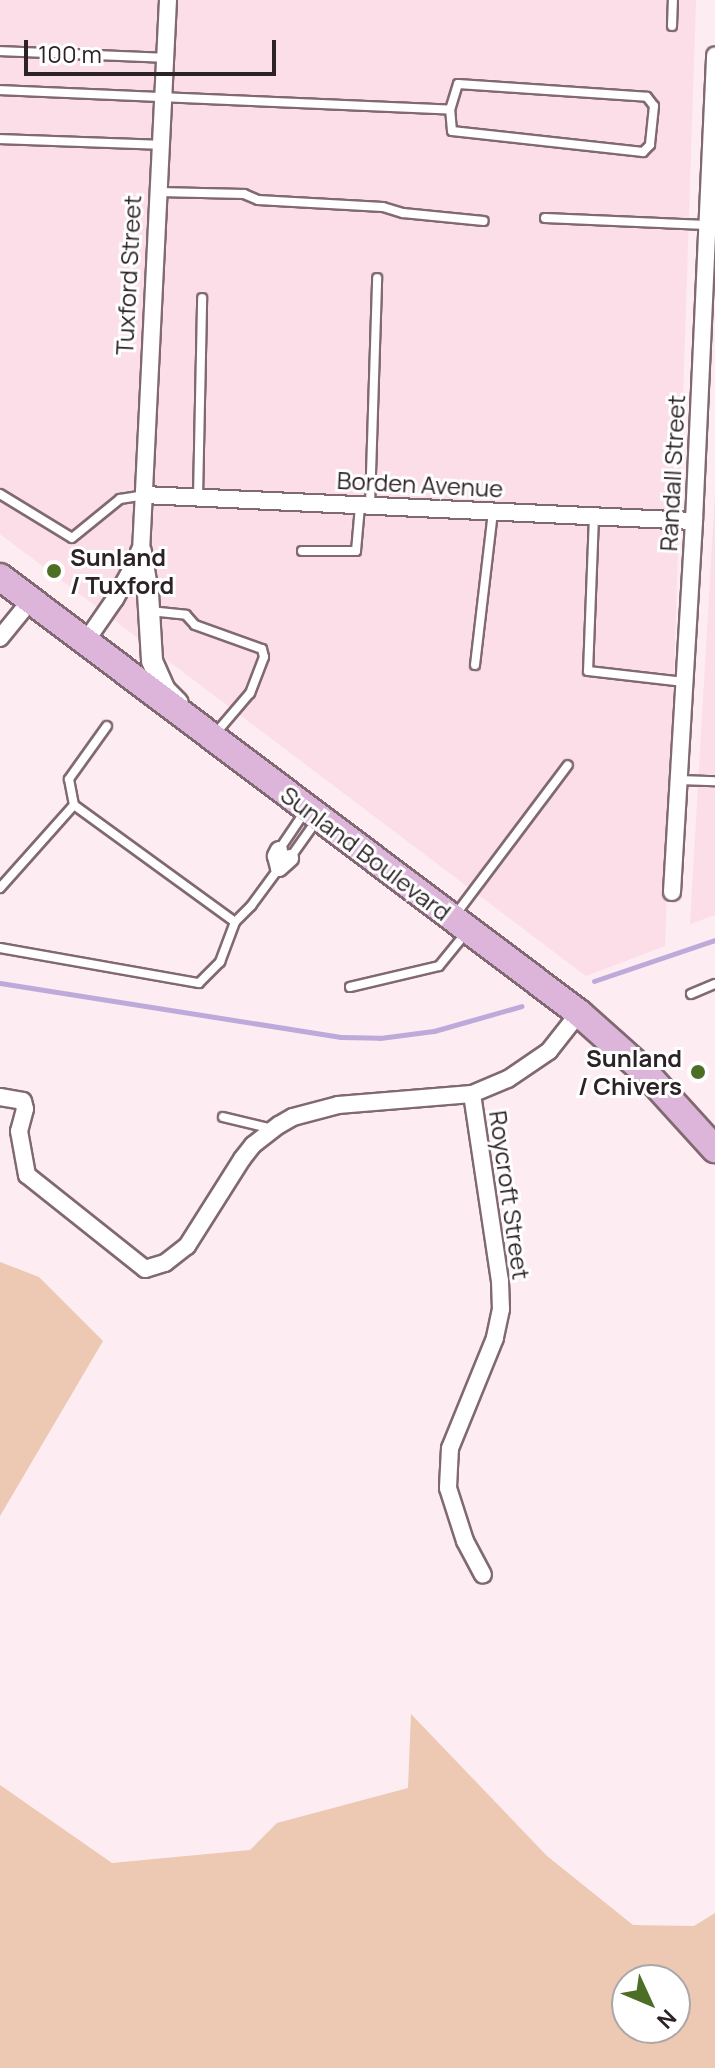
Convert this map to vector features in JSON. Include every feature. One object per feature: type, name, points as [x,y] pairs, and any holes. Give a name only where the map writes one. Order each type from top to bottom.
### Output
[{"type":"main road","name":"Sunland Boulevard","points":[[0,577],[579,1013],[643,1070],[714,1146]]},
{"type":"street","name":"Tuxford Street","points":[[168,0],[141,552],[152,661],[165,690],[212,738]]},
{"type":"street","name":"Randall Street","points":[[672,892],[694,521],[715,55]]},
{"type":"street","name":"Borden Avenue","points":[[144,495],[694,521]]},
{"type":"street","name":"Tuxford Street","points":[[86,641],[115,599],[141,552]]},
{"type":"street","points":[[0,638],[31,600]]},
{"type":"street","points":[[0,1097],[23,1101],[25,1109],[19,1131],[27,1175],[145,1269],[165,1263],[187,1246],[242,1159],[273,1129],[293,1117],[338,1105],[472,1094],[508,1079],[549,1051],[579,1013]]},
{"type":"street","name":"Roycroft Street","points":[[472,1094],[501,1309],[495,1338],[450,1448],[448,1488],[465,1541],[483,1575]]},
{"type":"lane","points":[[672,26],[673,0]]},
{"type":"lane","points":[[0,51],[165,58]]},
{"type":"lane","points":[[458,84],[647,97],[653,99],[654,106],[650,145],[643,152],[452,131],[450,110],[458,84]]},
{"type":"lane","points":[[0,90],[450,110]]},
{"type":"lane","points":[[0,139],[161,145]]},
{"type":"lane","points":[[158,192],[244,194],[258,200],[383,207],[403,213],[484,221]]},
{"type":"lane","points":[[545,218],[707,225]]},
{"type":"lane","points":[[302,551],[356,551],[365,505],[377,278]]},
{"type":"lane","points":[[198,497],[202,298]]},
{"type":"lane","points":[[0,494],[72,538],[120,499],[144,495]]},
{"type":"lane","points":[[475,665],[493,512]]},
{"type":"lane","points":[[594,516],[588,671],[684,682]]},
{"type":"lane","points":[[149,611],[186,615],[195,625],[262,649],[264,657],[250,693],[212,738]]},
{"type":"lane","points":[[107,726],[69,779],[74,805],[235,922]]},
{"type":"lane","points":[[350,987],[439,966],[461,924],[568,765]]},
{"type":"lane","points":[[679,780],[715,781]]},
{"type":"lane","points":[[0,888],[74,805]]},
{"type":"lane","points":[[0,948],[199,983],[220,962],[235,922],[251,906],[312,813]]},
{"type":"lane","points":[[283,859],[312,813]]},
{"type":"lane","points":[[691,994],[715,984]]},
{"type":"lane","points":[[223,1117],[273,1129]]},
{"type":"shaded area","points":[[0,0],[696,0],[665,946],[586,976],[0,534]]},
{"type":"shaded area","points":[[715,494],[715,915],[690,924]]},
{"type":"shaded area","points":[[0,1262],[39,1277],[103,1341],[0,1516]]},
{"type":"shaded area","points":[[411,1714],[547,1856],[633,1925],[694,1926],[715,1913],[715,2068],[0,2068],[0,1785],[112,1863],[250,1850],[277,1823],[408,1788]]},
{"type":"waterway","points":[[594,981],[715,940]]},
{"type":"waterway","points":[[0,983],[341,1037],[380,1038],[434,1031],[522,1006]]},
{"type":"place","name":"Sunland / Tuxford","points":[[54,571]]},
{"type":"place","name":"Sunland / Chivers","points":[[698,1072]]}]
